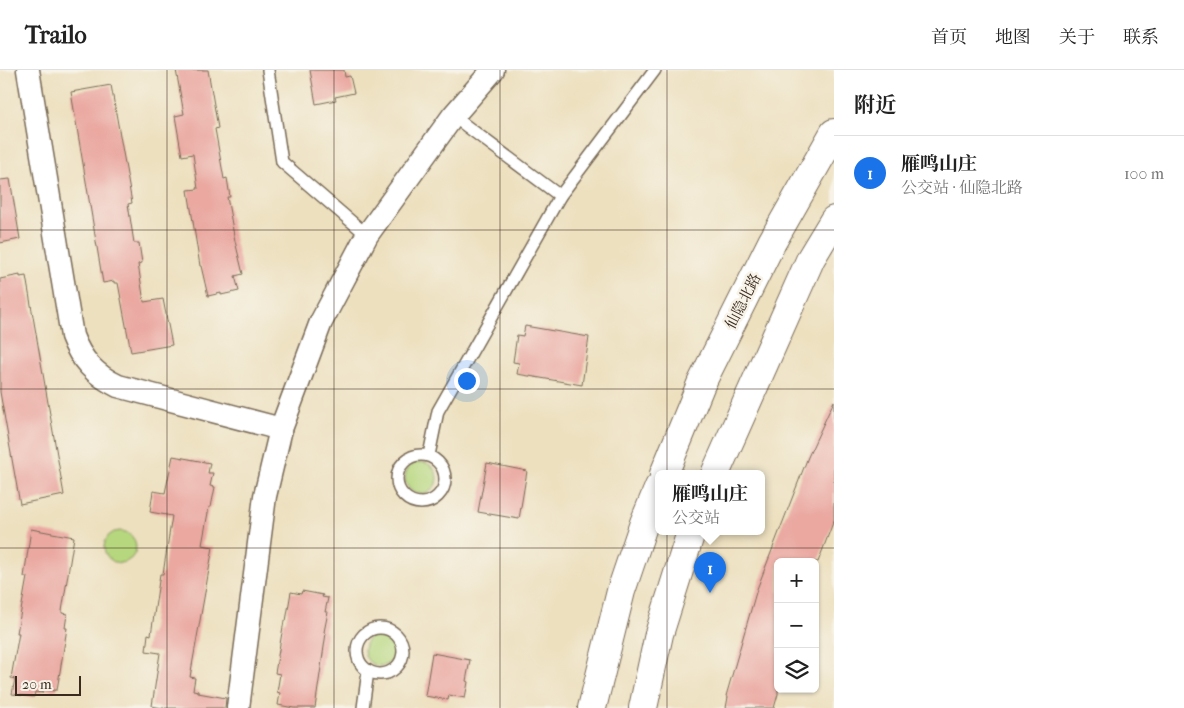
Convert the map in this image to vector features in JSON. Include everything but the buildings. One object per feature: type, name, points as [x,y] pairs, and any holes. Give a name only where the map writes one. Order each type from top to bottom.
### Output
[{"type":"main road","name":"仙隐北路","points":[[666,470],[701,384],[772,242],[834,133]]},
{"type":"main road","points":[[717,470],[811,258],[834,220]]},
{"type":"main road","points":[[592,708],[621,590],[655,497]]},
{"type":"main road","points":[[643,708],[659,634],[690,535]]},
{"type":"street","points":[[28,70],[72,336],[77,350],[85,362],[95,372],[118,386],[281,429]]},
{"type":"street","points":[[238,708],[265,496],[281,429],[320,322],[367,235],[453,116],[493,70]]},
{"type":"lane","points":[[268,70],[282,162],[367,235]]},
{"type":"lane","points":[[429,455],[438,411],[560,196],[655,70]]},
{"type":"lane","points":[[453,116],[560,196]]},
{"type":"lane","points":[[420,454],[429,455],[442,466],[446,482],[438,497],[422,503],[414,502],[406,498],[401,492],[397,475],[405,460],[420,454]]},
{"type":"lane","points":[[382,628],[391,631],[398,637],[402,645],[403,654],[400,662],[394,669],[386,673],[377,674],[368,671],[361,665],[358,657],[357,648],[360,640],[365,633],[374,629],[382,628]]},
{"type":"lane","points":[[363,708],[368,671]]},
{"type":"green space","points":[[421,462],[432,467],[437,478],[432,489],[421,494],[410,489],[405,478],[410,467]]},
{"type":"green space","points":[[120,531],[126,532],[131,536],[135,541],[135,553],[131,558],[126,562],[120,563],[114,562],[109,558],[105,553],[104,547],[105,541],[109,536],[114,532]]},
{"type":"green space","points":[[380,634],[386,635],[391,639],[395,644],[395,656],[391,661],[386,665],[380,666],[374,665],[369,661],[365,656],[364,650],[365,644],[369,639],[374,635]]},
{"type":"place","name":"雁鸣山庄","points":[[710,593]]}]
